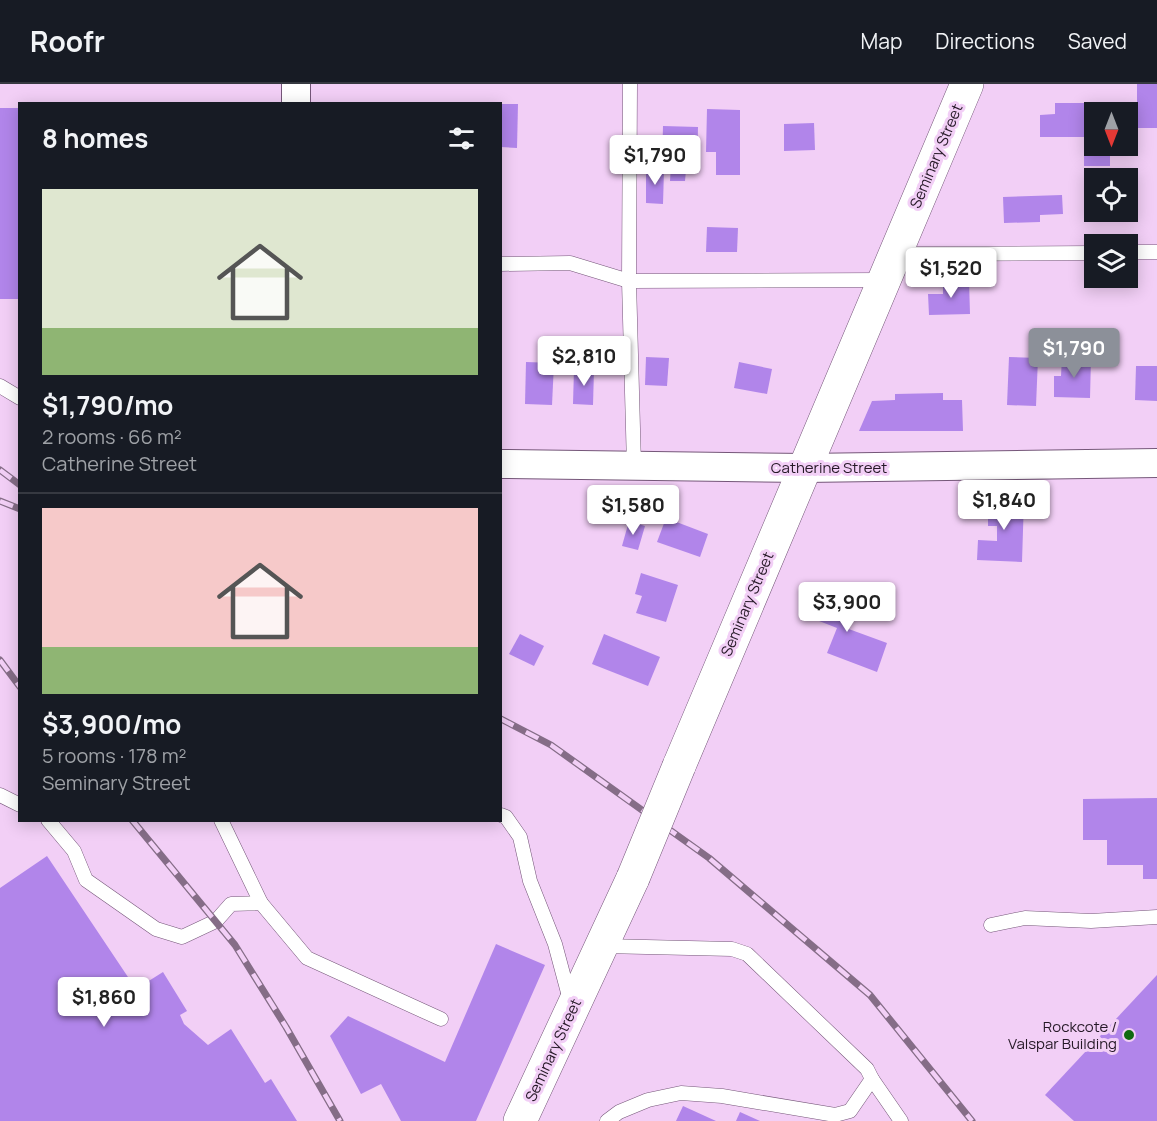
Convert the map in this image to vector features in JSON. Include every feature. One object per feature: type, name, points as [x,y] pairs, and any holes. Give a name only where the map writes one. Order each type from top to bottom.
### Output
[{"type":"street","points":[[296,84],[296,102]]},
{"type":"street","name":"Seminary Street","points":[[520,1121],[633,878],[966,84]]},
{"type":"street","name":"Catherine Street","points":[[502,464],[805,468],[1157,462]]},
{"type":"lane","points":[[630,84],[629,281],[634,466]]},
{"type":"lane","points":[[1138,252],[1157,252]]},
{"type":"lane","points":[[502,264],[570,263],[629,281],[1084,254]]},
{"type":"lane","points":[[0,386],[18,397]]},
{"type":"lane","points":[[0,795],[18,804]]},
{"type":"lane","points":[[502,815],[506,817],[520,837],[530,881],[555,944],[572,1008]]},
{"type":"lane","points":[[50,822],[74,851],[86,880],[156,929],[182,937],[216,921],[231,904],[261,903]]},
{"type":"lane","points":[[222,822],[261,903],[307,958],[441,1019]]},
{"type":"lane","points":[[991,925],[1025,918],[1091,921],[1157,917]]},
{"type":"lane","points":[[601,945],[634,948],[732,949],[747,954],[867,1069],[901,1121]]},
{"type":"lane","points":[[607,1121],[619,1112],[648,1100],[681,1093],[722,1096],[835,1115],[844,1114],[850,1111],[872,1079]]},
{"type":"building","points":[[1137,84],[1157,84],[1157,128],[1138,128]]},
{"type":"building","points":[[1055,103],[1084,103],[1084,137],[1040,137],[1040,115],[1055,114]]},
{"type":"building","points":[[502,104],[518,104],[517,148],[502,147]]},
{"type":"building","points":[[0,108],[18,108],[18,299],[0,299]]},
{"type":"building","points":[[707,109],[740,110],[740,175],[716,175],[716,152],[706,152]]},
{"type":"building","points":[[814,123],[815,150],[784,151],[784,124]]},
{"type":"building","points":[[663,126],[698,127],[697,171],[686,170],[685,181],[670,181],[671,165],[662,164]]},
{"type":"building","points":[[1084,156],[1110,156],[1110,166],[1084,166]]},
{"type":"building","points":[[646,169],[664,170],[663,204],[646,203]]},
{"type":"building","points":[[1062,195],[1063,214],[1040,215],[1040,222],[1004,223],[1003,197]]},
{"type":"building","points":[[707,227],[738,228],[737,252],[706,252]]},
{"type":"building","points":[[969,280],[970,314],[929,315],[928,294],[943,294],[943,281]]},
{"type":"building","points":[[646,357],[669,358],[667,386],[645,385]]},
{"type":"building","points":[[1009,357],[1038,358],[1036,406],[1007,405]]},
{"type":"building","points":[[1062,357],[1091,358],[1090,398],[1054,397],[1054,376],[1061,376]]},
{"type":"building","points":[[526,362],[554,363],[552,405],[525,404]]},
{"type":"building","points":[[739,362],[772,369],[767,394],[734,388]]},
{"type":"building","points":[[1136,366],[1157,366],[1157,401],[1135,400]]},
{"type":"building","points":[[574,369],[594,370],[593,405],[573,404]]},
{"type":"building","points":[[943,393],[943,400],[962,400],[963,431],[859,431],[872,401],[895,400],[895,394]]},
{"type":"building","points":[[988,498],[1024,499],[1022,562],[977,560],[978,540],[997,541],[997,526],[988,526]]},
{"type":"building","points":[[666,518],[708,534],[700,557],[657,542]]},
{"type":"building","points":[[629,521],[645,526],[638,550],[622,546]]},
{"type":"building","points":[[641,573],[678,585],[666,622],[636,613],[642,596],[635,594]]},
{"type":"building","points":[[819,591],[854,604],[846,628],[887,643],[877,672],[827,653],[837,628],[809,617]]},
{"type":"building","points":[[520,634],[544,646],[534,666],[509,654]]},
{"type":"building","points":[[604,634],[660,657],[648,686],[592,664]]},
{"type":"building","points":[[1157,798],[1157,879],[1143,879],[1143,865],[1107,865],[1107,840],[1083,840],[1083,799]]},
{"type":"building","points":[[47,856],[136,989],[163,972],[187,1011],[180,1015],[184,1024],[208,1045],[231,1029],[265,1083],[271,1079],[297,1121],[0,1121],[0,888]]},
{"type":"building","points":[[496,944],[545,965],[476,1121],[401,1121],[381,1084],[361,1094],[330,1036],[348,1016],[445,1062]]},
{"type":"building","name":"Rockcote / Valspar Building","points":[[1157,975],[1157,1121],[1074,1121],[1045,1095]]},
{"type":"building","points":[[683,1106],[716,1121],[676,1121]]},
{"type":"building","points":[[740,1112],[760,1121],[736,1121]]},
{"type":"railway","points":[[0,470],[18,484]]},
{"type":"railway","points":[[0,501],[18,508]]},
{"type":"railway","points":[[0,660],[18,684]]},
{"type":"railway","points":[[502,720],[551,745],[709,858],[870,995],[972,1121]]},
{"type":"railway","points":[[134,822],[235,945],[340,1121]]},
{"type":"place","name":"Rockcote / Valspar Building","points":[[1129,1035]]}]
